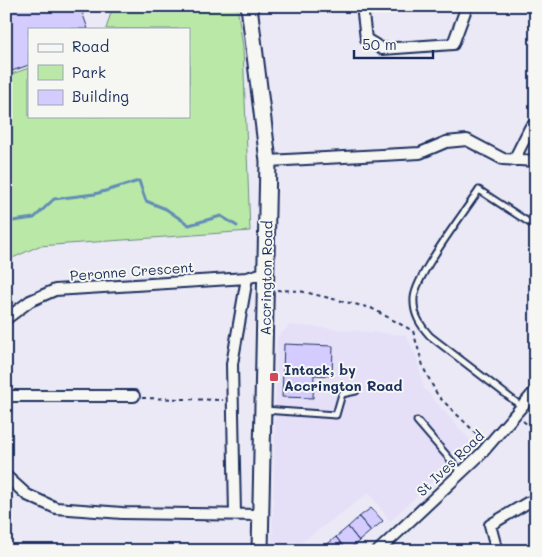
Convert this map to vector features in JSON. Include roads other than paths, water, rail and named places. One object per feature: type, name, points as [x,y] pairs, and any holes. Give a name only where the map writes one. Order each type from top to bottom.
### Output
[{"type":"main road","name":"Accrington Road","points":[[249,6],[268,161],[260,551]]},
{"type":"street","points":[[362,6],[366,39],[382,49],[453,44],[467,6]]},
{"type":"street","points":[[514,160],[530,128],[536,123]]},
{"type":"street","points":[[268,161],[420,153],[446,142],[467,140],[503,159],[536,161]]},
{"type":"street","name":"Peronne Crescent","points":[[6,319],[30,301],[55,290],[247,278],[267,272]]},
{"type":"street","name":"Accrington Road","points":[[236,514],[232,364],[247,278]]},
{"type":"street","name":"St Ives Road","points":[[378,551],[489,446],[536,390]]},
{"type":"street","points":[[6,396],[134,396]]},
{"type":"street","points":[[6,476],[26,495],[56,508],[122,514],[260,515]]},
{"type":"street","points":[[497,551],[490,525],[526,503],[536,500]]},
{"type":"lane","points":[[518,410],[430,336],[421,326],[416,314],[414,300],[420,278],[479,190],[536,227]]},
{"type":"lane","points":[[264,410],[336,415],[342,394],[356,392]]},
{"type":"lane","points":[[417,421],[461,472]]},
{"type":"waterway","points":[[6,222],[34,218],[54,199],[95,194],[139,181],[146,201],[166,209],[189,225],[221,216],[237,226]]},
{"type":"place","name":"Intack, by Accrington Road","points":[[274,377]]}]
